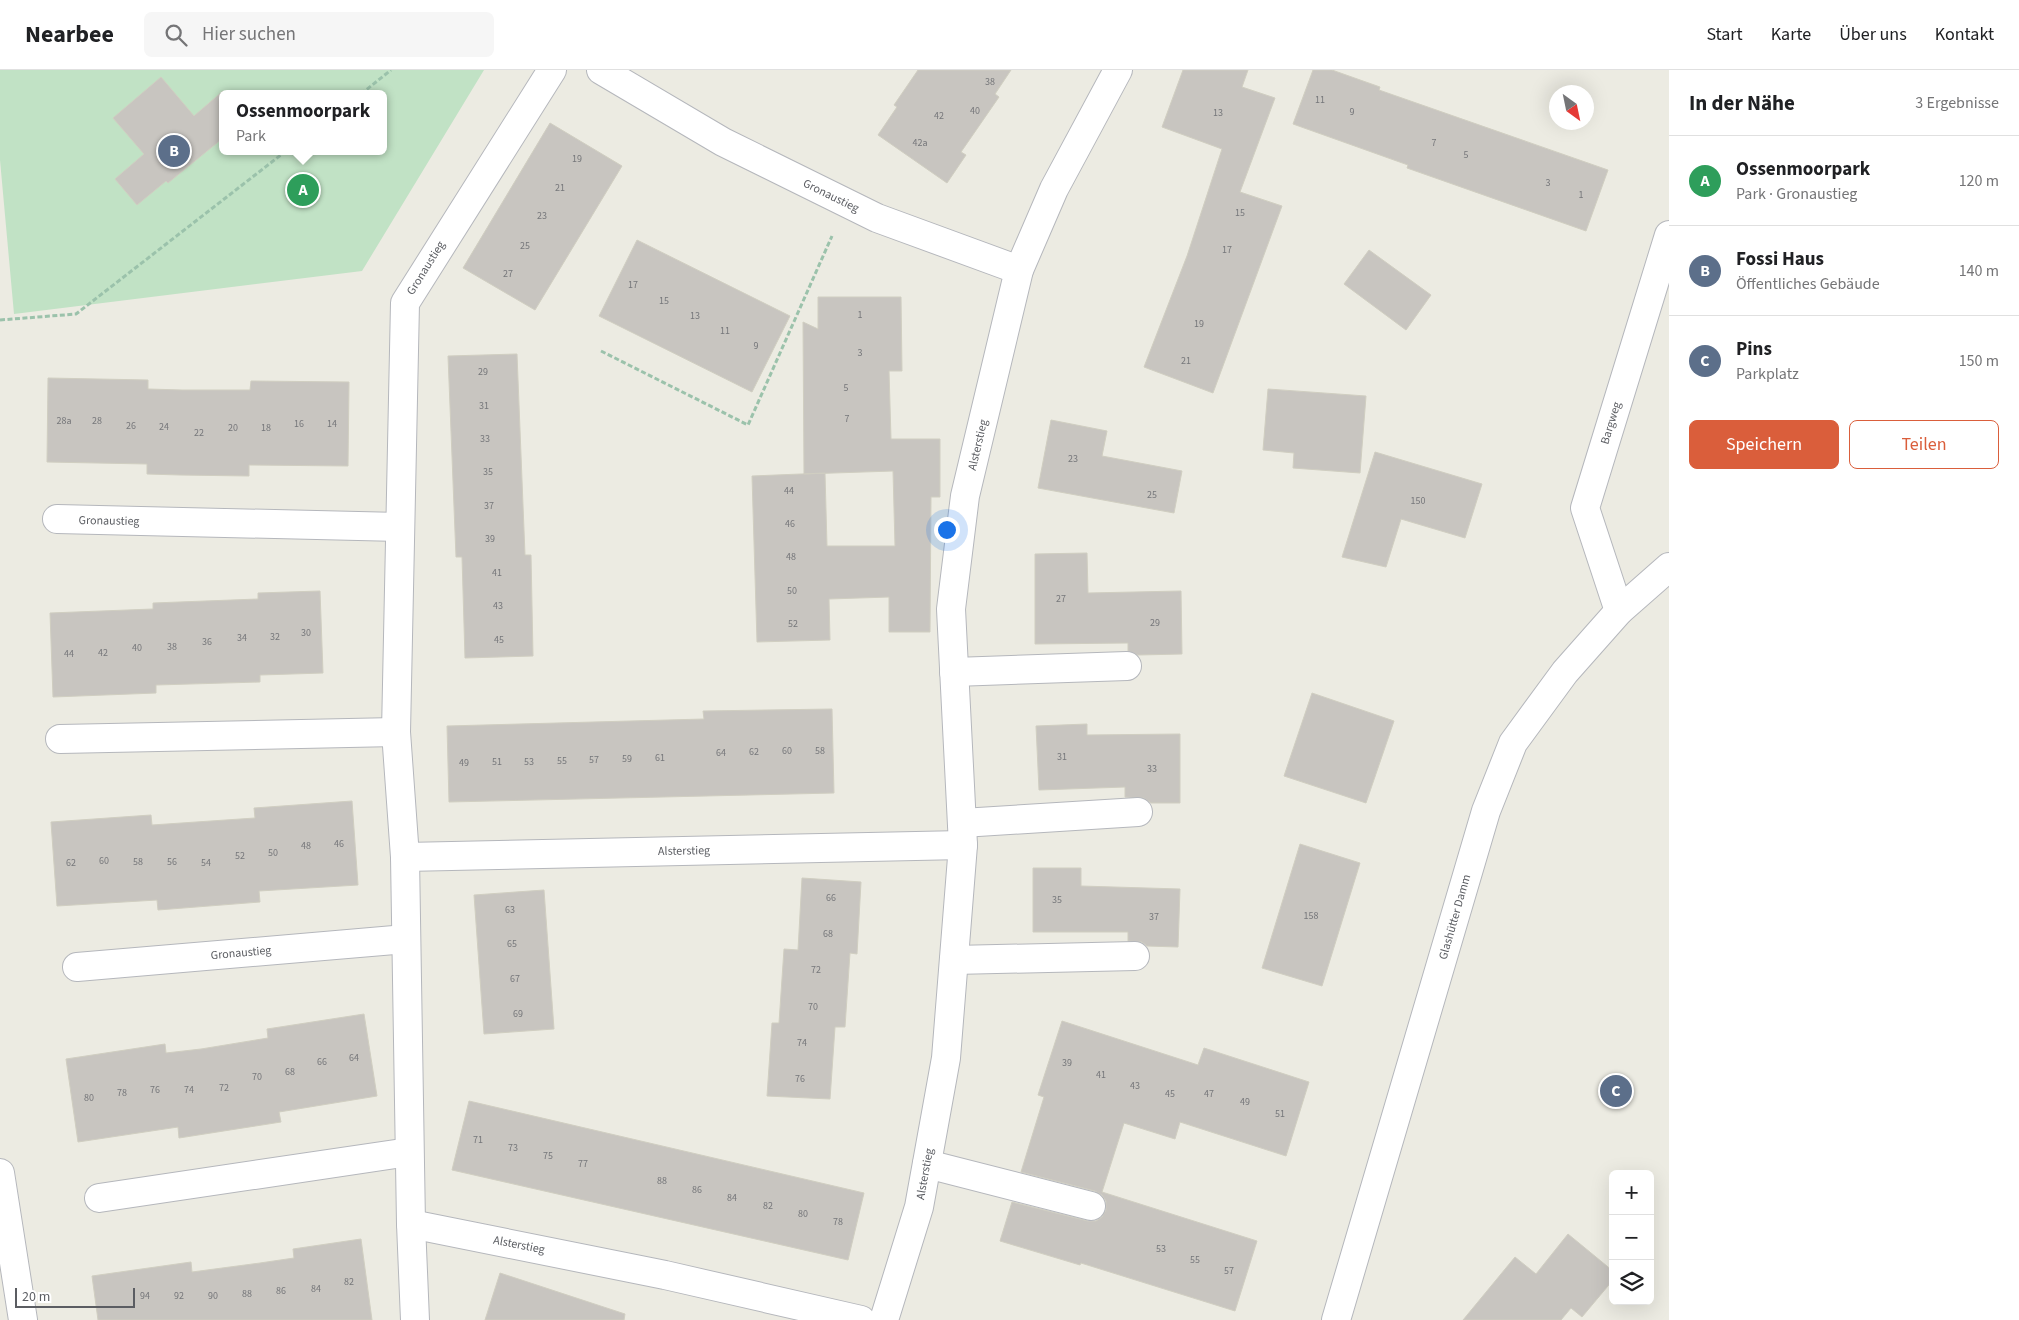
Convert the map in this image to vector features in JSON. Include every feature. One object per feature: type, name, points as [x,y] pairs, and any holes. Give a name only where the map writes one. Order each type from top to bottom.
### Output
[{"type":"street","name":"Gronaustieg","points":[[415,1320],[409,1152],[405,857],[396,732],[405,303],[552,70]]},
{"type":"street","name":"Gronaustieg","points":[[600,70],[723,142],[847,204],[877,218],[1019,270]]},
{"type":"street","name":"Alsterstieg","points":[[884,1320],[919,1206],[946,1058],[962,834],[951,610],[965,496],[1019,270],[1054,189],[1118,70]]},
{"type":"street","name":"Bargweg","points":[[1620,611],[1585,508],[1669,235]]},
{"type":"street","name":"Gronaustieg","points":[[57,520],[400,527]]},
{"type":"street","name":"Glashütter Damm","points":[[1336,1320],[1486,811],[1509,752],[1513,743],[1565,672],[1620,611],[1669,567]]},
{"type":"street","points":[[954,672],[1127,666]]},
{"type":"street","points":[[60,739],[396,732]]},
{"type":"street","points":[[962,834],[1138,812]]},
{"type":"street","name":"Alsterstieg","points":[[405,857],[962,834]]},
{"type":"street","name":"Gronaustieg","points":[[77,967],[406,939]]},
{"type":"street","points":[[954,960],[1135,956]]},
{"type":"street","points":[[99,1198],[409,1152]]},
{"type":"street","points":[[927,1164],[1091,1206]]},
{"type":"street","points":[[0,1173],[23,1320]]},
{"type":"street","name":"Alsterstieg","points":[[411,1224],[665,1275],[861,1320]]},
{"type":"path","points":[[365,90],[391,70]]},
{"type":"path","points":[[0,320],[76,314],[281,155]]},
{"type":"path","points":[[601,351],[748,425],[847,204]]},
{"type":"green space","points":[[0,70],[484,70],[362,271],[14,314],[0,160]]},
{"type":"building","points":[[918,70],[1011,70],[995,94],[999,97],[961,152],[966,155],[947,183],[878,135],[897,107],[894,105]]},
{"type":"building","points":[[1183,70],[1248,70],[1242,87],[1275,98],[1240,192],[1282,206],[1213,393],[1144,367],[1187,256],[1222,149],[1162,127]]},
{"type":"building","points":[[1313,70],[1332,70],[1380,87],[1379,90],[1608,170],[1586,231],[1407,168],[1408,165],[1293,124]]},
{"type":"building","points":[[161,77],[194,116],[219,94],[219,141],[168,183],[166,181],[137,205],[115,179],[144,154],[113,118]]},
{"type":"building","points":[[550,123],[622,166],[535,310],[463,268]]},
{"type":"building","points":[[637,240],[790,316],[752,392],[599,316]]},
{"type":"building","points":[[1369,250],[1431,295],[1406,330],[1344,284]]},
{"type":"building","points":[[818,297],[901,297],[902,371],[889,371],[891,439],[940,439],[940,497],[931,497],[930,632],[889,632],[889,597],[829,599],[830,640],[757,642],[752,476],[804,474],[803,322],[818,329]],"holes":[[[893,471],[895,546],[827,546],[825,473]]]},
{"type":"building","points":[[517,354],[525,555],[531,555],[533,656],[465,658],[462,557],[456,557],[448,356]]},
{"type":"building","points":[[48,378],[148,380],[148,389],[182,390],[250,390],[251,381],[349,382],[348,466],[249,465],[249,476],[147,474],[147,464],[47,462]]},
{"type":"building","points":[[1268,389],[1366,396],[1360,473],[1293,468],[1294,453],[1263,450]]},
{"type":"building","points":[[1051,420],[1107,431],[1102,456],[1182,471],[1174,513],[1038,488]]},
{"type":"building","points":[[1375,452],[1482,484],[1465,538],[1401,519],[1386,567],[1342,557]]},
{"type":"building","points":[[1087,553],[1088,593],[1181,591],[1182,654],[1138,655],[1128,651],[1128,643],[1035,644],[1035,554]]},
{"type":"building","points":[[320,591],[323,673],[260,675],[260,682],[156,685],[156,693],[53,697],[50,613],[153,609],[153,603],[258,599],[258,593]]},
{"type":"building","points":[[1312,693],[1394,721],[1366,803],[1284,776]]},
{"type":"building","points":[[832,709],[834,793],[449,802],[447,726],[704,719],[703,711]]},
{"type":"building","points":[[1087,724],[1087,735],[1180,734],[1180,803],[1151,803],[1144,798],[1125,797],[1125,787],[1039,790],[1036,726]]},
{"type":"building","points":[[352,801],[358,885],[259,891],[260,902],[158,910],[157,900],[57,906],[51,822],[151,815],[152,825],[255,818],[254,808]]},
{"type":"building","points":[[1300,844],[1360,863],[1322,986],[1262,968]]},
{"type":"building","points":[[1033,868],[1081,868],[1081,886],[1180,889],[1178,947],[1147,946],[1142,942],[1128,941],[1128,932],[1033,932]]},
{"type":"building","points":[[802,878],[861,882],[857,954],[850,953],[845,1027],[835,1027],[830,1099],[767,1096],[772,1023],[779,1023],[784,949],[798,950]]},
{"type":"building","points":[[544,890],[554,1029],[484,1034],[474,895]]},
{"type":"building","points":[[364,1014],[377,1096],[279,1112],[281,1122],[179,1138],[178,1127],[78,1142],[66,1059],[165,1044],[166,1053],[201,1049],[268,1038],[267,1029]]},
{"type":"building","points":[[1062,1021],[1198,1065],[1204,1048],[1309,1082],[1286,1156],[1180,1122],[1175,1139],[1124,1123],[1102,1192],[1257,1241],[1235,1311],[1081,1263],[1080,1265],[1000,1241],[1012,1202],[1088,1221],[1096,1221],[1102,1217],[1106,1210],[1106,1201],[1102,1195],[1095,1191],[1021,1172],[1044,1097],[1038,1095]]},
{"type":"building","points":[[469,1101],[864,1193],[848,1260],[452,1170]]},
{"type":"building","points":[[1568,1234],[1609,1268],[1609,1285],[1582,1317],[1571,1308],[1561,1320],[1463,1320],[1515,1257],[1536,1274]]},
{"type":"building","points":[[361,1239],[372,1320],[98,1320],[92,1276],[191,1262],[192,1272],[260,1263],[294,1258],[293,1249]]},
{"type":"building","points":[[500,1273],[625,1314],[624,1320],[485,1320]]},
{"type":"place","name":"Fossi Haus","points":[[174,151]]},
{"type":"place","name":"Ossenmoorpark","points":[[303,190]]},
{"type":"place","name":"Pins","points":[[1616,1091]]}]
